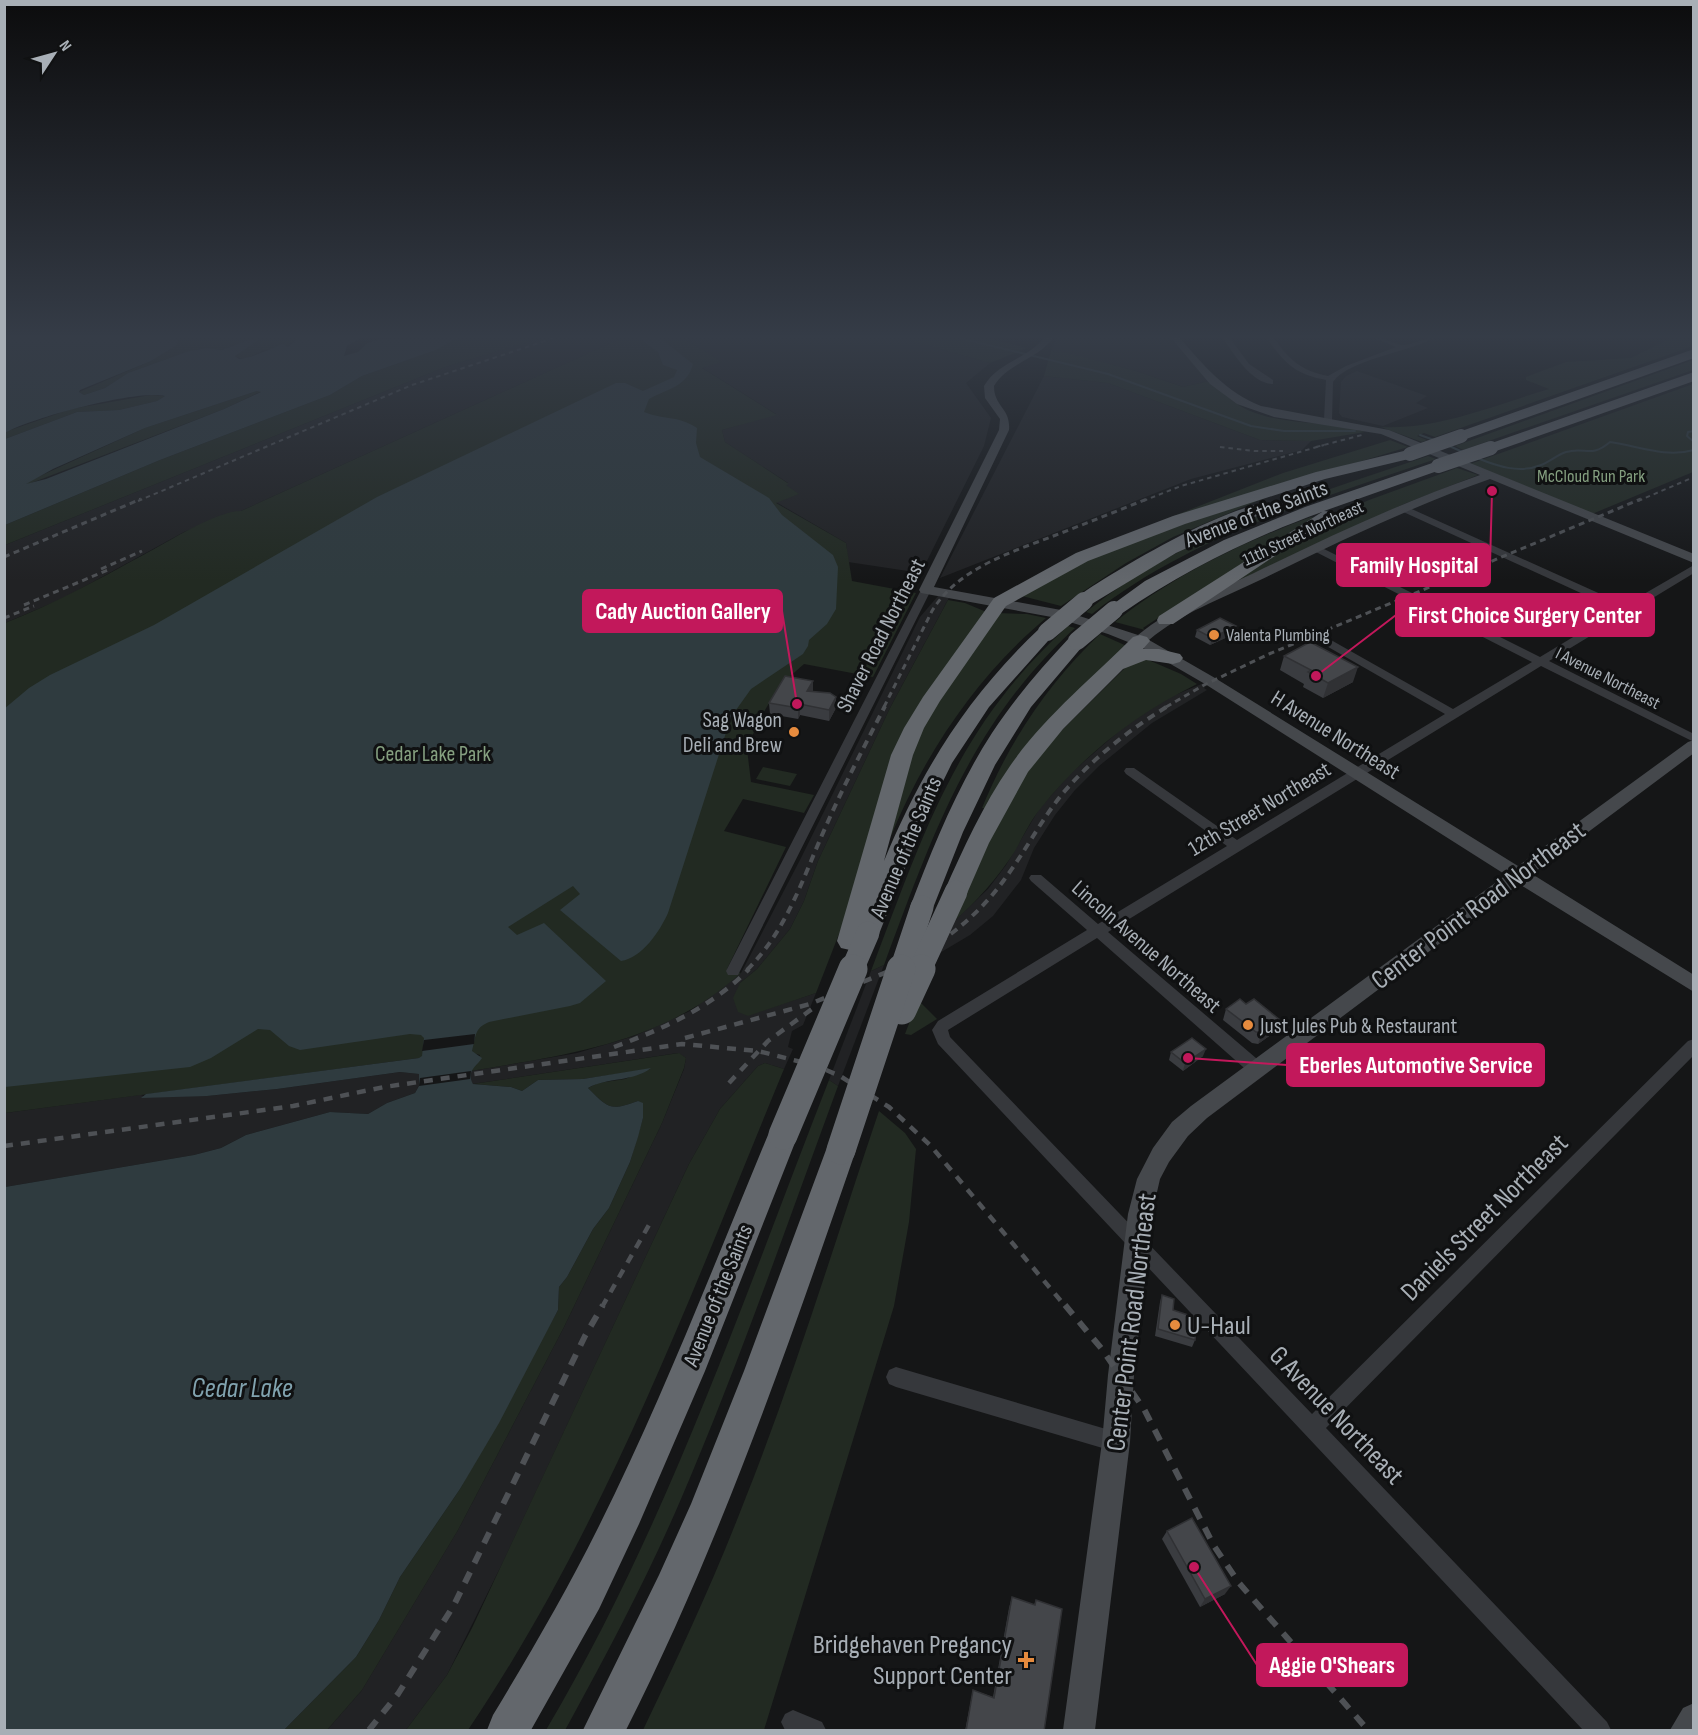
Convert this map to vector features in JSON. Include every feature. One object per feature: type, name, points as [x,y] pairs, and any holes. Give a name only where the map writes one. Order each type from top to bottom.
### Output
[{"type":"highway","name":"Avenue of the Saints","points":[[508,1731],[598,1569],[626,1512],[836,1012],[859,937],[949,750],[995,686],[1047,632],[1084,601],[1140,564],[1208,529],[1509,419]]},
{"type":"highway","name":"Avenue of the Saints","points":[[604,1731],[696,1541],[760,1377],[866,1082],[922,907],[969,791],[1000,734],[1034,688],[1077,641],[1114,610],[1188,562],[1232,540],[1283,519],[1574,419]]},
{"type":"highway","points":[[859,937],[902,755],[930,701],[1000,602],[1082,557],[1179,520],[1321,475],[1409,454]]},
{"type":"highway","points":[[1166,620],[1317,521],[1409,476]]},
{"type":"highway","points":[[866,1082],[922,968],[977,843],[1019,769],[1056,725],[1140,641]]},
{"type":"highway","points":[[1116,667],[1132,656],[1142,654],[1173,658]]},
{"type":"street","name":"Shaver Road Northeast","points":[[733,971],[926,590],[1004,430],[1005,419]]},
{"type":"street","points":[[1319,419],[1360,425],[1385,432],[1694,559]]},
{"type":"street","name":"11th Street Northeast","points":[[1140,641],[1166,620],[1315,548],[1402,508],[1491,476]]},
{"type":"street","points":[[1402,508],[1625,609]]},
{"type":"street","name":"I Avenue Northeast","points":[[1315,548],[1694,739]]},
{"type":"street","name":"12th Street Northeast","points":[[940,1030],[944,1025],[1236,846],[1694,568]]},
{"type":"street","name":"H Avenue Northeast","points":[[926,590],[1067,616],[1140,641],[1173,658],[1694,985]]},
{"type":"street","points":[[1327,642],[1453,714]]},
{"type":"street","name":"Center Point Road Northeast","points":[[1079,1731],[1116,1442],[1121,1376],[1140,1214],[1149,1179],[1161,1155],[1180,1129],[1199,1112],[1694,745]]},
{"type":"street","points":[[1130,771],[1236,846]]},
{"type":"street","name":"Lincoln Avenue Northeast","points":[[1036,878],[1257,1069]]},
{"type":"street","name":"G Avenue Northeast","points":[[940,1030],[944,1040],[1599,1731]]},
{"type":"street","name":"Daniels Street Northeast","points":[[1312,1428],[1694,1045]]},
{"type":"street","points":[[896,1377],[1116,1442]]},
{"type":"street","points":[[1686,1731],[1694,1719]]},
{"type":"shaded area","points":[[317,419],[444,419],[241,511],[184,532],[62,599],[5,623],[5,545]]},
{"type":"shaded area","points":[[759,419],[991,419],[984,446],[921,573],[848,562],[846,543],[776,502],[798,494],[785,485],[788,483],[725,442],[722,430]]},
{"type":"shaded area","points":[[1022,419],[1204,419],[1260,440],[1311,441],[1302,450],[1191,479],[940,578]]},
{"type":"shaded area","points":[[1351,419],[1401,419],[1383,426]]},
{"type":"shaded area","points":[[938,596],[949,598],[890,708],[818,861],[804,901],[790,929],[757,969],[740,983],[748,1015],[816,993],[803,1025],[792,1031],[788,1047],[793,1049],[784,1069],[765,1063],[758,1066],[720,1109],[689,1164],[505,1558],[447,1675],[406,1730],[327,1730],[362,1690],[458,1530],[564,1327],[662,1123],[684,1069],[686,1058],[678,1053],[473,1084],[470,1079],[471,1071],[577,1053],[634,1036],[690,1011],[741,973],[801,858],[920,617]]},
{"type":"shaded area","points":[[1204,683],[1207,685],[1204,688],[1207,690],[1152,723],[1099,766],[1075,790],[1055,815],[1034,848],[1021,880],[993,916],[970,935],[938,954],[952,923],[988,889],[1006,865],[1039,809],[1071,773],[1120,730],[1143,714],[1170,697]]},
{"type":"shaded area","points":[[884,965],[838,1086],[829,1080],[871,971]]},
{"type":"shaded area","points":[[400,1072],[419,1074],[419,1086],[415,1093],[387,1103],[368,1114],[330,1112],[246,1135],[221,1148],[194,1155],[5,1187],[5,1113],[146,1094],[141,1096],[207,1096]]},
{"type":"green space","points":[[42,419],[58,419],[5,439],[5,433]]},
{"type":"green space","points":[[172,419],[198,419],[26,485],[27,482],[145,428]]},
{"type":"green space","points":[[267,419],[317,419],[5,545],[5,525],[160,460]]},
{"type":"green space","name":"Cedar Lake Park","points":[[444,419],[762,419],[722,430],[725,442],[789,484],[786,485],[799,494],[776,503],[846,543],[852,581],[916,593],[873,677],[804,664],[779,686],[758,722],[747,749],[751,782],[814,795],[804,813],[743,799],[724,831],[786,847],[727,969],[741,973],[711,997],[648,1030],[614,1042],[544,1058],[471,1071],[480,1055],[473,1053],[419,1058],[5,1113],[5,623],[76,591],[206,521],[241,511]]},
{"type":"green space","points":[[1204,419],[1278,419],[1351,428],[1365,432],[1311,441],[1260,440]]},
{"type":"green space","points":[[1486,419],[1435,437],[1424,433],[1417,436],[1427,440],[1422,442],[1381,427],[1402,427],[1445,421]]},
{"type":"green space","points":[[1530,419],[1552,419],[1463,450],[1455,446]]},
{"type":"green space","name":"McCloud Run Park","points":[[1596,419],[1693,419],[1693,472],[1592,514],[1470,464]]},
{"type":"green space","points":[[1390,440],[1408,447],[1171,517],[1283,473]]},
{"type":"green space","points":[[1428,456],[1436,459],[1301,505],[1213,541],[1131,586],[1092,614],[1086,612],[1124,584],[1206,538],[1294,502]]},
{"type":"green space","points":[[1457,468],[1478,475],[1404,504],[1240,580],[1237,579],[1335,515]]},
{"type":"green space","points":[[1269,496],[1173,537],[1126,563],[1061,606],[1018,595],[1105,550]]},
{"type":"green space","points":[[1311,517],[1314,518],[1167,612],[1143,628],[1145,630],[1115,622],[1184,575],[1234,549]]},
{"type":"green space","points":[[948,600],[965,603],[984,611],[985,614],[952,660],[858,885],[816,993],[748,1016],[738,1012],[733,998],[740,983],[757,969],[790,929],[804,901],[818,861],[890,708]]},
{"type":"green space","points":[[996,613],[1027,614],[1046,618],[997,665],[955,718],[920,775],[891,836],[887,836],[921,727]]},
{"type":"green space","points":[[1068,626],[1075,628],[1039,665],[1008,703],[981,743],[938,827],[884,965],[871,971],[927,829],[947,785],[970,744],[997,703],[1030,664]]},
{"type":"green space","points":[[1100,634],[1129,647],[987,809],[982,808],[1017,737],[1063,673]]},
{"type":"green space","points":[[1146,659],[1181,674],[1197,684],[1132,722],[1075,770],[1037,813],[1015,851],[994,880],[952,923],[981,853],[1022,778],[1058,734],[1130,663]]},
{"type":"green space","points":[[763,767],[797,774],[790,786],[756,779]]},
{"type":"green space","points":[[918,1000],[937,1019],[911,1035],[905,1034]]},
{"type":"green space","points":[[679,1053],[686,1058],[684,1068],[662,1123],[564,1327],[458,1530],[362,1690],[327,1730],[284,1730],[356,1657],[379,1620],[400,1577],[460,1489],[558,1310],[559,1287],[567,1277],[593,1229],[609,1208],[630,1162],[643,1118],[638,1101],[621,1106],[610,1106],[588,1088],[598,1083],[625,1079],[650,1069],[583,1079],[538,1080],[522,1091],[511,1087],[473,1084]]},
{"type":"green space","points":[[765,1063],[784,1069],[642,1408],[604,1491],[562,1573],[517,1653],[468,1730],[406,1730],[447,1675],[472,1628],[689,1164],[720,1109],[758,1066]]},
{"type":"green space","points":[[829,1080],[838,1086],[743,1345],[681,1499],[628,1612],[565,1730],[546,1730],[589,1653],[666,1493],[734,1329]]},
{"type":"green space","points":[[879,1111],[905,1133],[916,1149],[909,1222],[894,1306],[764,1730],[643,1730],[708,1589],[763,1454]]},
{"type":"water","points":[[5,419],[40,419],[37,420],[5,433]]},
{"type":"water","points":[[58,419],[172,419],[145,428],[53,469],[26,484],[46,479],[199,419],[267,419],[160,460],[5,525],[5,439]]},
{"type":"water","name":"Cedar Lake","points":[[541,419],[677,419],[697,428],[696,443],[700,457],[769,498],[782,515],[833,555],[838,567],[836,609],[827,624],[809,640],[803,654],[751,689],[731,717],[668,913],[660,928],[643,949],[629,959],[621,961],[560,910],[580,894],[573,886],[508,927],[517,935],[544,923],[606,981],[580,1003],[484,1024],[476,1034],[472,1051],[482,1058],[471,1072],[473,1084],[511,1087],[522,1091],[538,1080],[583,1079],[651,1068],[628,1078],[604,1082],[588,1088],[610,1106],[621,1106],[638,1101],[643,1103],[643,1118],[630,1162],[609,1208],[593,1229],[567,1277],[559,1287],[558,1310],[499,1423],[460,1489],[400,1577],[379,1620],[356,1657],[284,1730],[5,1730],[5,1187],[194,1155],[221,1148],[246,1135],[330,1112],[368,1114],[387,1103],[415,1093],[419,1086],[419,1074],[400,1072],[207,1096],[141,1098],[146,1094],[419,1058],[422,1056],[424,1038],[421,1035],[410,1034],[300,1050],[289,1046],[270,1030],[258,1029],[211,1058],[190,1067],[5,1087],[4,709],[29,688],[50,675],[154,625],[377,497]]},
{"type":"pier","points":[[475,1034],[474,1044],[422,1051],[424,1040]]},
{"type":"pier","points":[[471,1071],[470,1079],[419,1086],[420,1078]]},
{"type":"building","points":[[1220,618],[1236,626],[1212,638],[1197,630]]},
{"type":"building","points":[[1310,642],[1358,667],[1328,683],[1308,672],[1311,670],[1284,656]]},
{"type":"building","points":[[785,676],[813,681],[807,691],[830,693],[836,697],[829,710],[800,704],[798,708],[769,703]]},
{"type":"building","points":[[1240,999],[1246,1004],[1254,999],[1280,1020],[1262,1032],[1256,1032],[1226,1009]]},
{"type":"building","points":[[1192,1038],[1206,1049],[1185,1063],[1171,1052]]},
{"type":"building","name":"U-Haul","points":[[1162,1295],[1174,1299],[1173,1310],[1197,1320],[1195,1340],[1158,1329]]},
{"type":"building","points":[[1192,1518],[1231,1586],[1205,1599],[1167,1531]]},
{"type":"building","name":"Bridgehaven Pregancy Support Center","points":[[1012,1597],[1035,1605],[1036,1600],[1062,1609],[1044,1731],[966,1731],[973,1690],[994,1698]]},
{"type":"waterway","points":[[1232,419],[1251,426],[1284,431],[1355,431]]},
{"type":"waterway","points":[[1694,431],[1688,432],[1687,436],[1694,442]]},
{"type":"waterway","points":[[1420,435],[1434,440]]},
{"type":"waterway","points":[[1477,458],[1500,466],[1525,469],[1541,465],[1566,452],[1598,450],[1610,442],[1662,452],[1694,450]]},
{"type":"waterway","points":[[1447,445],[1465,453]]},
{"type":"railway","points":[[138,501],[332,419]]},
{"type":"railway","points":[[1316,447],[1362,435]]},
{"type":"railway","points":[[1143,501],[1181,486],[1324,445]]},
{"type":"railway","points":[[1220,447],[1254,451],[1283,451]]},
{"type":"railway","points":[[1638,501],[1694,477]]},
{"type":"railway","points":[[4,557],[141,499]]},
{"type":"railway","points":[[884,707],[932,611],[956,583],[1004,555],[1147,499]]},
{"type":"railway","points":[[1166,707],[1204,685],[1269,654],[1641,499]]},
{"type":"railway","points":[[101,569],[142,551]]},
{"type":"railway","points":[[24,605],[108,570]]},
{"type":"railway","points":[[4,618],[34,606]]},
{"type":"railway","points":[[747,970],[784,920],[840,795],[885,706]]},
{"type":"railway","points":[[891,970],[938,943],[981,908],[1004,880],[1055,803],[1075,780],[1112,745],[1168,706]]},
{"type":"railway","points":[[614,1047],[686,1016],[719,995],[749,969]]},
{"type":"railway","points":[[685,1038],[810,1004],[894,969]]},
{"type":"railway","points":[[759,1051],[768,1041],[812,1009]]},
{"type":"railway","points":[[4,1146],[293,1106],[384,1087],[682,1044],[759,1051]]},
{"type":"railway","points":[[729,1083],[759,1051]]},
{"type":"railway","points":[[759,1051],[817,1066],[840,1076],[889,1107],[930,1145],[1066,1307]]},
{"type":"railway","points":[[602,1307],[649,1225]]},
{"type":"railway","points":[[369,1730],[398,1694],[454,1605],[585,1336],[603,1305]]},
{"type":"railway","points":[[1065,1305],[1101,1348],[1144,1409],[1214,1546],[1239,1583],[1368,1730]]},
{"type":"place","name":"Family Hospital","points":[[1492,491]]},
{"type":"place","name":"Valenta Plumbing","points":[[1214,635]]},
{"type":"place","name":"First Choice Surgery Center","points":[[1316,676]]},
{"type":"place","name":"Cady Auction Gallery","points":[[797,704]]},
{"type":"place","name":"Sag Wagon Deli and Brew","points":[[794,732]]},
{"type":"place","name":"Just Jules Pub & Restaurant","points":[[1248,1025]]},
{"type":"place","name":"Eberles Automotive Service","points":[[1188,1058]]},
{"type":"place","name":"U-Haul","points":[[1175,1325]]},
{"type":"place","name":"Aggie O'Shears","points":[[1194,1567]]},
{"type":"place","name":"Bridgehaven Pregancy Support Center","points":[[1026,1660]]}]
